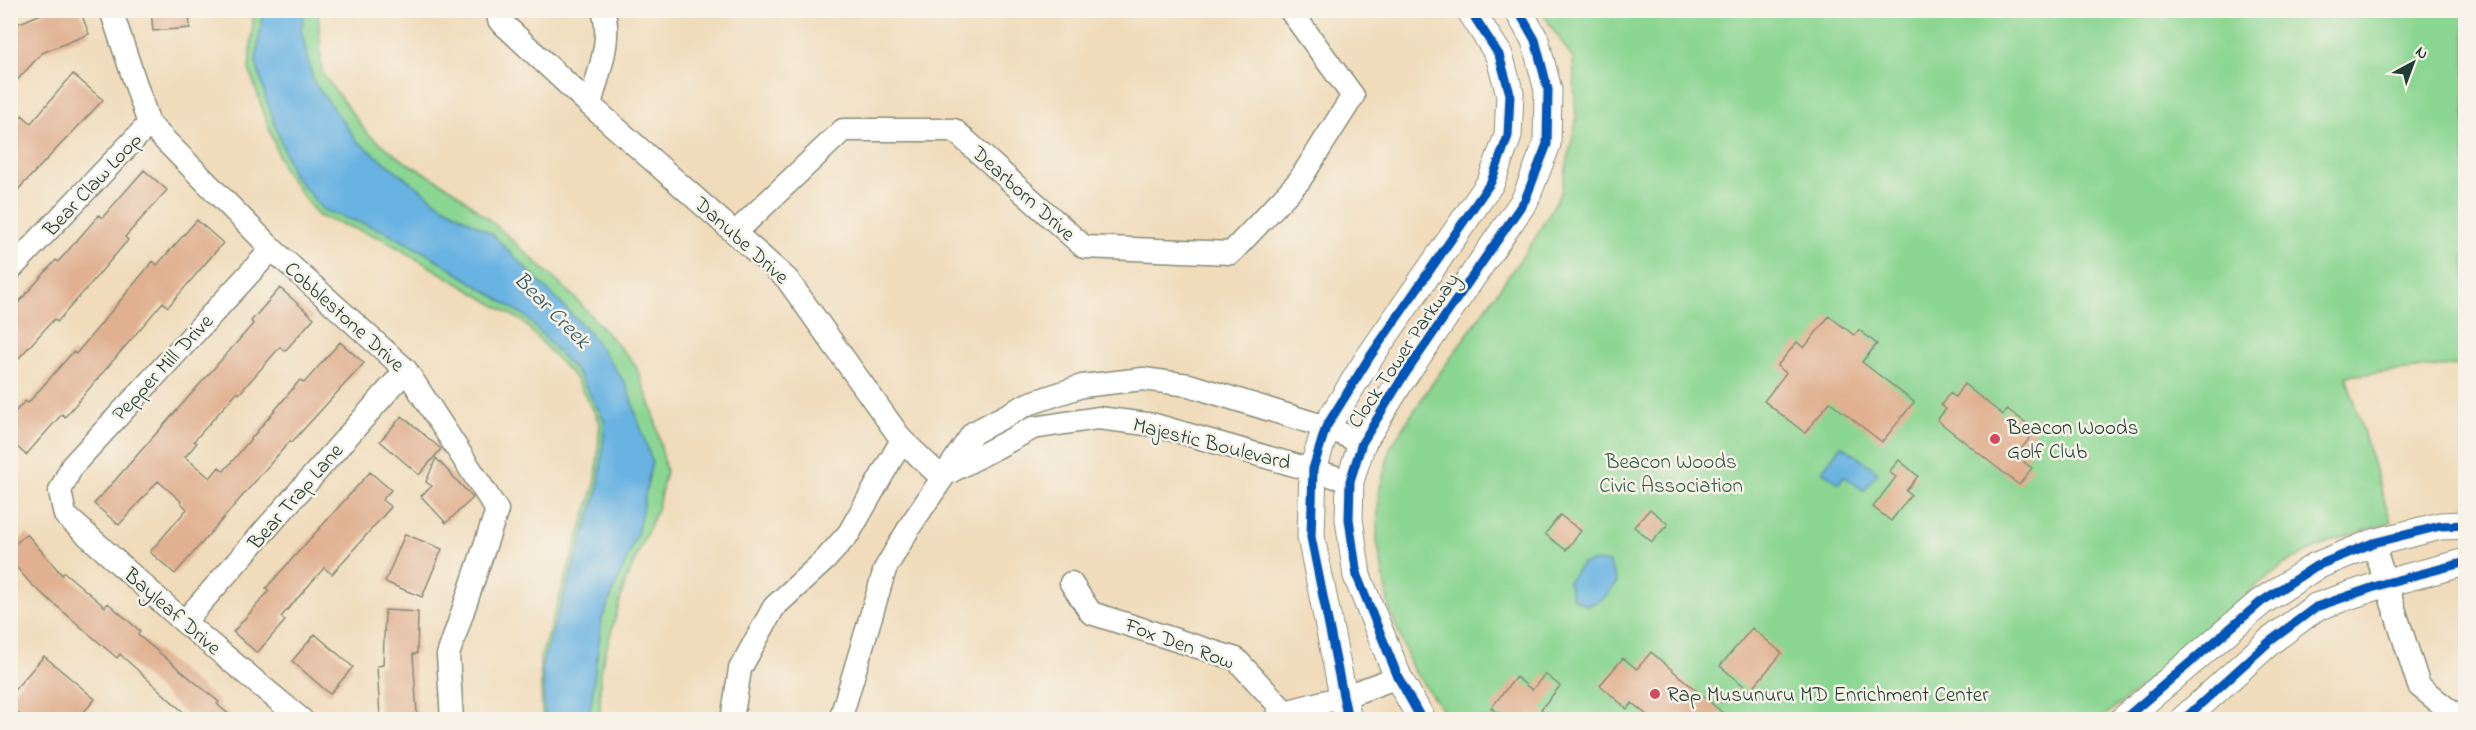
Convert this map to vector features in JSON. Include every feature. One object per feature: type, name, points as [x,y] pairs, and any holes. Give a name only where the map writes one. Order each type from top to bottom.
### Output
[{"type":"street","name":"Cobblestone Drive","points":[[111,10],[149,124],[272,249],[406,370],[496,510],[448,655],[452,720]]},
{"type":"street","name":"Danube Drive","points":[[503,10],[499,15],[499,20],[590,105],[787,279],[902,440],[941,477]]},
{"type":"street","points":[[590,105],[605,45],[607,22],[603,10]]},
{"type":"street","name":"Dearborn Drive","points":[[735,232],[843,130],[954,130],[1084,247],[1231,253],[1299,181],[1353,96],[1290,10]]},
{"type":"street","name":"Clock Tower Parkway","points":[[1345,708],[1311,537],[1313,469],[1326,427],[1369,358],[1491,182],[1508,136],[1510,94],[1499,55],[1470,10]]},
{"type":"street","name":"Clock Tower Parkway","points":[[1422,720],[1398,677],[1357,576],[1349,519],[1350,481],[1362,443],[1401,380],[1525,200],[1547,144],[1548,90],[1535,40],[1518,10]]},
{"type":"street","name":"Bear Claw Loop","points":[[10,270],[149,124]]},
{"type":"street","name":"Pepper Mill Drive","points":[[60,491],[72,466],[272,249]]},
{"type":"street","name":"Bear Trap Lane","points":[[184,622],[406,370]]},
{"type":"street","name":"Majestic Boulevard","points":[[840,720],[885,569],[941,477],[973,433],[1028,404],[1082,386],[1143,379],[1189,385],[1326,427],[1362,443]]},
{"type":"street","name":"Majestic Boulevard","points":[[941,477],[1033,428],[1098,418],[1155,425],[1350,481]]},
{"type":"street","points":[[732,720],[740,669],[774,607],[825,560],[849,533],[902,440]]},
{"type":"street","name":"Bayleaf Drive","points":[[60,491],[65,516],[184,622],[302,720]]},
{"type":"street","points":[[2123,720],[2261,602],[2316,566],[2373,543],[2440,526],[2466,525]]},
{"type":"street","points":[[2373,543],[2419,686],[2450,711],[2466,718]]},
{"type":"street","points":[[2183,720],[2269,642],[2316,607],[2386,583],[2466,562]]},
{"type":"street","name":"Fox Den Row","points":[[1071,583],[1091,613],[1236,659],[1279,716]]},
{"type":"street","points":[[1279,716],[1345,708],[1398,677]]},
{"type":"green space","points":[[254,11],[318,11],[322,73],[367,133],[407,163],[451,188],[499,228],[575,298],[635,364],[654,414],[666,471],[657,510],[625,583],[600,671],[600,719],[542,719],[540,659],[596,481],[600,422],[575,378],[522,321],[381,238],[318,216],[283,169],[249,69]]},
{"type":"green space","points":[[1541,11],[2465,11],[2465,364],[2346,376],[2391,522],[2331,541],[2291,560],[2253,588],[2167,668],[2100,719],[1449,719],[1413,670],[1389,608],[1377,540],[1379,492],[1391,446],[1534,240],[1561,192],[1576,122],[1573,59]]},
{"type":"water","name":"Bear Creek","points":[[263,11],[305,11],[301,30],[313,81],[357,141],[440,204],[492,234],[589,332],[626,384],[652,462],[637,534],[602,619],[589,719],[545,719],[542,664],[599,487],[605,422],[579,375],[525,316],[431,256],[384,231],[323,210],[292,173],[266,99],[256,61]]},
{"type":"water","points":[[1841,445],[1878,472],[1864,491],[1844,476],[1839,483],[1822,471]]},
{"type":"water","points":[[1596,561],[1609,563],[1617,582],[1604,598],[1588,606],[1573,598],[1568,582],[1582,564]]},
{"type":"building","points":[[51,10],[80,10],[89,34],[42,53],[10,88],[10,31],[17,24]]},
{"type":"building","points":[[151,10],[189,10],[190,28],[153,31]]},
{"type":"building","points":[[73,74],[103,100],[10,198],[10,128],[22,115],[31,123]]},
{"type":"building","points":[[144,170],[167,190],[125,237],[128,240],[87,288],[57,322],[54,319],[10,368],[10,312],[99,215],[102,218]]},
{"type":"building","points":[[197,220],[223,243],[168,307],[163,302],[65,417],[62,414],[26,455],[10,441],[10,417],[25,401],[28,403],[73,352],[76,354],[153,261],[157,265]]},
{"type":"building","points":[[280,288],[314,318],[285,351],[280,347],[239,394],[237,392],[194,441],[197,443],[185,457],[210,478],[219,467],[224,471],[300,380],[304,383],[340,342],[364,363],[292,442],[290,441],[175,574],[150,552],[187,509],[158,481],[119,525],[94,504],[253,324],[251,321]]},
{"type":"building","name":"Beacon Woods Civic Association","points":[[1829,316],[1854,335],[1859,330],[1877,344],[1862,362],[1914,402],[1882,442],[1830,402],[1805,433],[1764,401],[1786,373],[1777,366],[1797,342],[1804,348]]},
{"type":"building","name":"Beacon Woods Golf Club","points":[[1964,384],[2003,415],[2007,409],[2036,430],[2021,449],[2029,455],[2024,462],[2032,468],[2019,485],[1937,420],[1946,409],[1941,405],[1950,393],[1955,397]]},
{"type":"building","points":[[402,416],[441,449],[419,475],[380,441]]},
{"type":"building","points":[[436,458],[473,498],[446,523],[421,496],[432,486],[426,482]]},
{"type":"building","points":[[1899,460],[1918,476],[1906,491],[1911,495],[1891,521],[1873,507],[1896,477],[1889,472]]},
{"type":"building","points":[[370,472],[391,490],[382,500],[391,507],[332,574],[324,568],[281,617],[285,621],[257,653],[233,632],[269,591],[266,588]]},
{"type":"building","points":[[1650,509],[1668,524],[1652,542],[1634,527]]},
{"type":"building","points":[[1560,515],[1581,531],[1566,550],[1545,534]]},
{"type":"building","points":[[27,534],[62,575],[64,572],[105,607],[108,603],[140,631],[138,635],[219,702],[217,704],[235,720],[192,720],[120,654],[117,658],[31,584],[10,560],[10,548]]},
{"type":"building","points":[[405,534],[442,549],[422,597],[385,582]]},
{"type":"building","points":[[385,610],[418,612],[417,654],[413,654],[417,714],[380,717],[377,666],[383,665]]},
{"type":"building","points":[[1752,628],[1782,653],[1750,691],[1720,666]]},
{"type":"building","points":[[315,634],[353,667],[330,694],[292,661]]},
{"type":"building","name":"Rap Musunuru MD Enrichment Center","points":[[1651,652],[1731,720],[1653,720],[1632,703],[1627,709],[1600,685],[1623,658],[1637,669]]},
{"type":"building","points":[[44,656],[95,699],[77,720],[26,720],[10,707],[10,695]]},
{"type":"building","points":[[1545,674],[1560,686],[1541,709],[1554,720],[1506,720],[1491,708],[1516,677],[1532,690]]},
{"type":"cycle path","points":[[1348,720],[1311,537],[1313,469],[1326,427],[1369,358],[1491,182],[1508,136],[1510,94],[1499,55],[1470,10]]},
{"type":"cycle path","points":[[1422,720],[1398,677],[1357,576],[1349,519],[1350,481],[1362,443],[1401,380],[1525,200],[1547,144],[1548,90],[1535,40],[1518,10]]},
{"type":"cycle path","points":[[2123,720],[2261,602],[2316,566],[2373,543],[2440,526],[2466,525]]},
{"type":"cycle path","points":[[2183,720],[2269,642],[2316,607],[2386,583],[2466,562]]},
{"type":"place","name":"Beacon Woods Golf Club","points":[[1995,439]]},
{"type":"place","name":"Rap Musunuru MD Enrichment Center","points":[[1655,694]]}]
